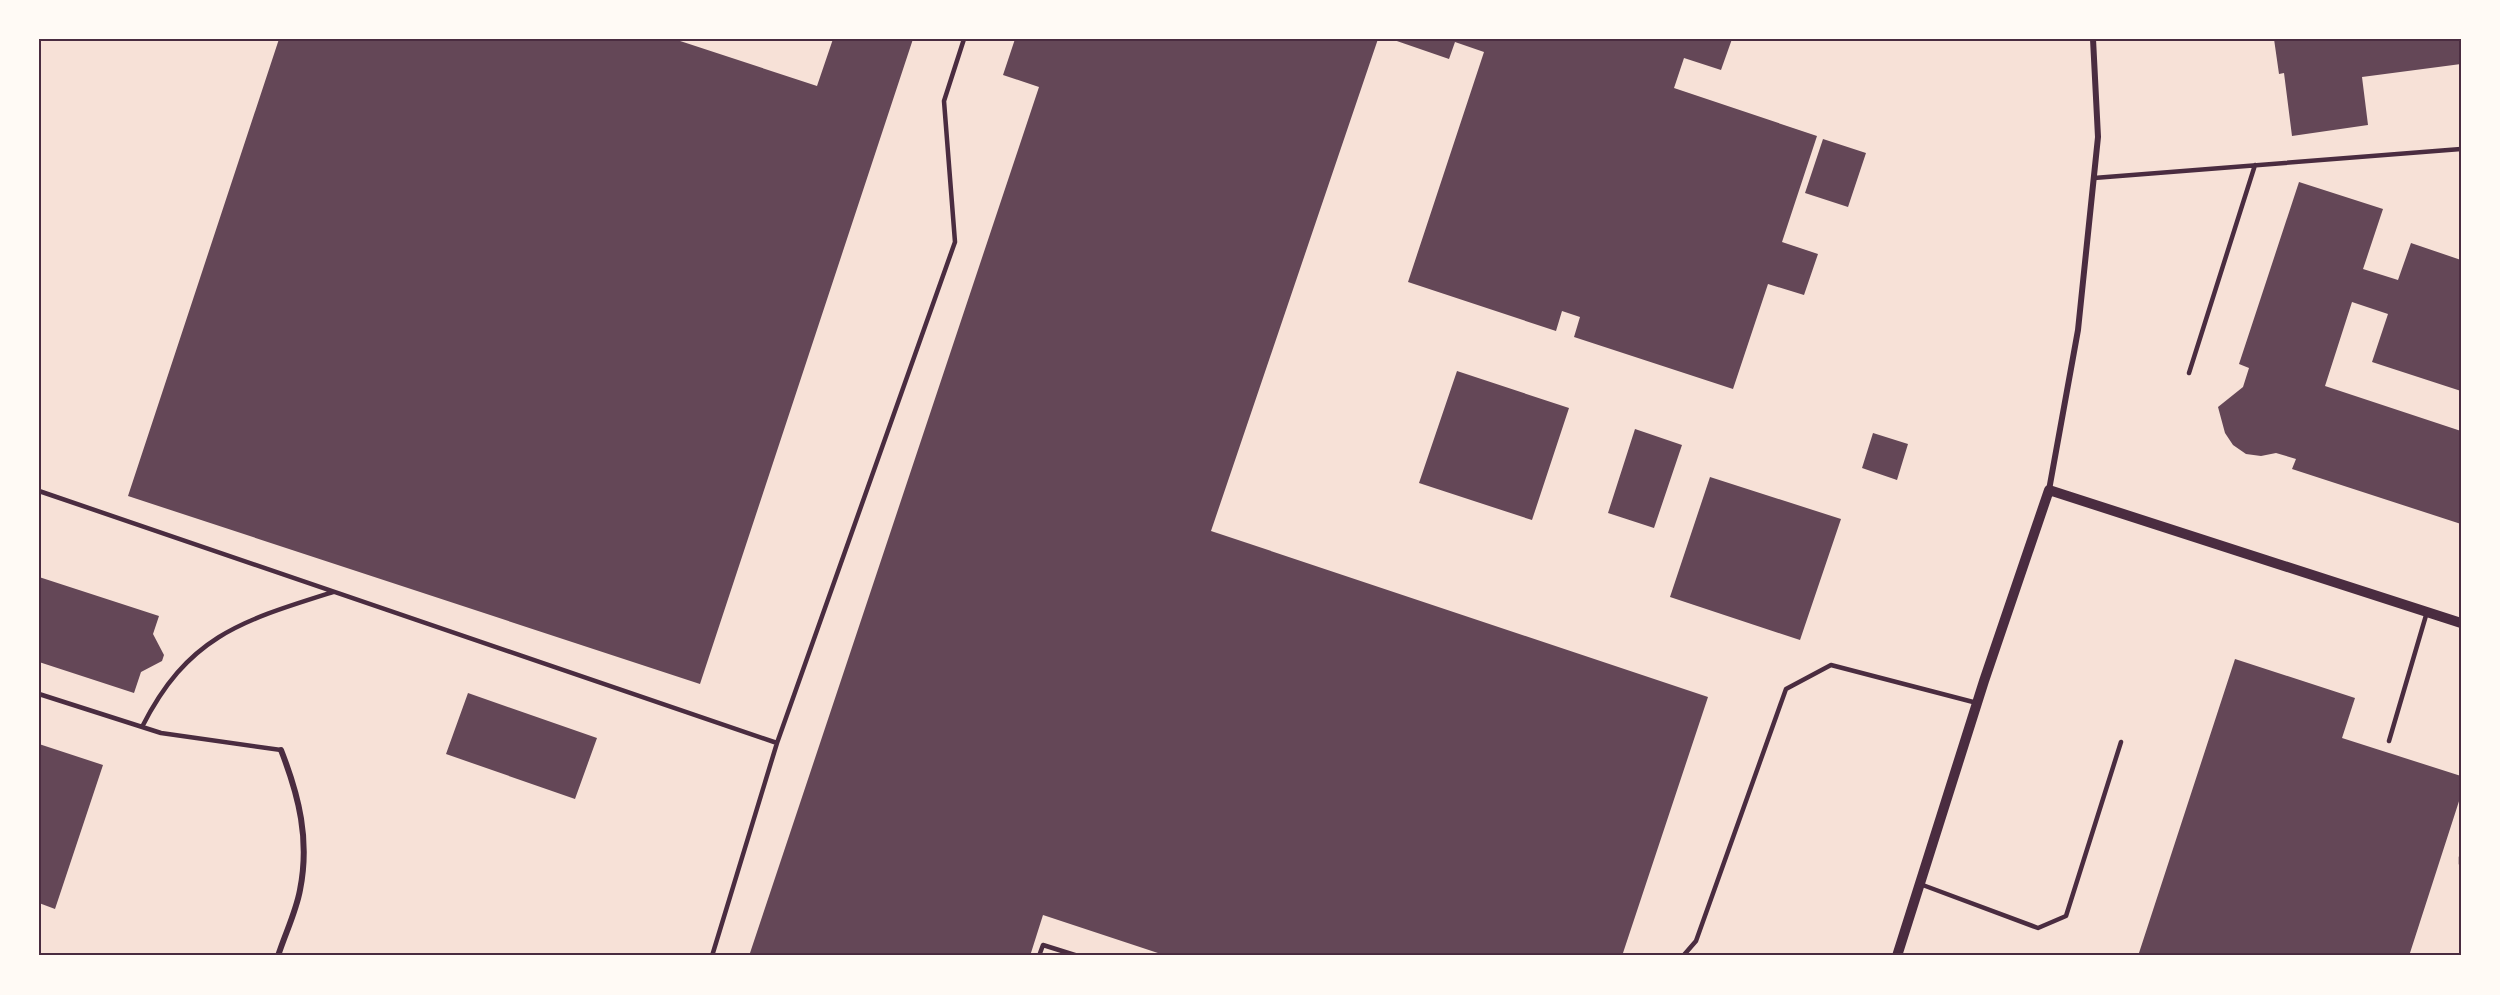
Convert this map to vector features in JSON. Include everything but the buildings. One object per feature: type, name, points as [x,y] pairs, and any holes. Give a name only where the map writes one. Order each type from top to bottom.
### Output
[{"type":"street","points":[[1897,956],[1977,703],[2049,490],[2078,330],[2098,137],[2093,39]]},
{"type":"street","points":[[2049,490],[2461,623]]},
{"type":"street","points":[[278,956],[300,890],[304,826],[295,786],[281,750]]},
{"type":"lane","points":[[712,956],[777,743],[955,242],[944,101],[964,39]]},
{"type":"lane","points":[[2094,178],[2461,149]]},
{"type":"lane","points":[[2189,373],[2255,165]]},
{"type":"lane","points":[[39,491],[777,743]]},
{"type":"lane","points":[[142,727],[159,694],[184,663],[214,640],[256,616],[334,592]]},
{"type":"lane","points":[[2389,741],[2427,612]]},
{"type":"lane","points":[[1683,956],[1696,941],[1786,688],[1831,665],[1977,703]]},
{"type":"lane","points":[[39,694],[161,733],[281,750]]},
{"type":"lane","points":[[1920,884],[2038,928],[2066,916],[2121,742]]},
{"type":"lane","points":[[2461,857],[2461,864]]},
{"type":"lane","points":[[1039,956],[1043,945],[1078,956]]}]
